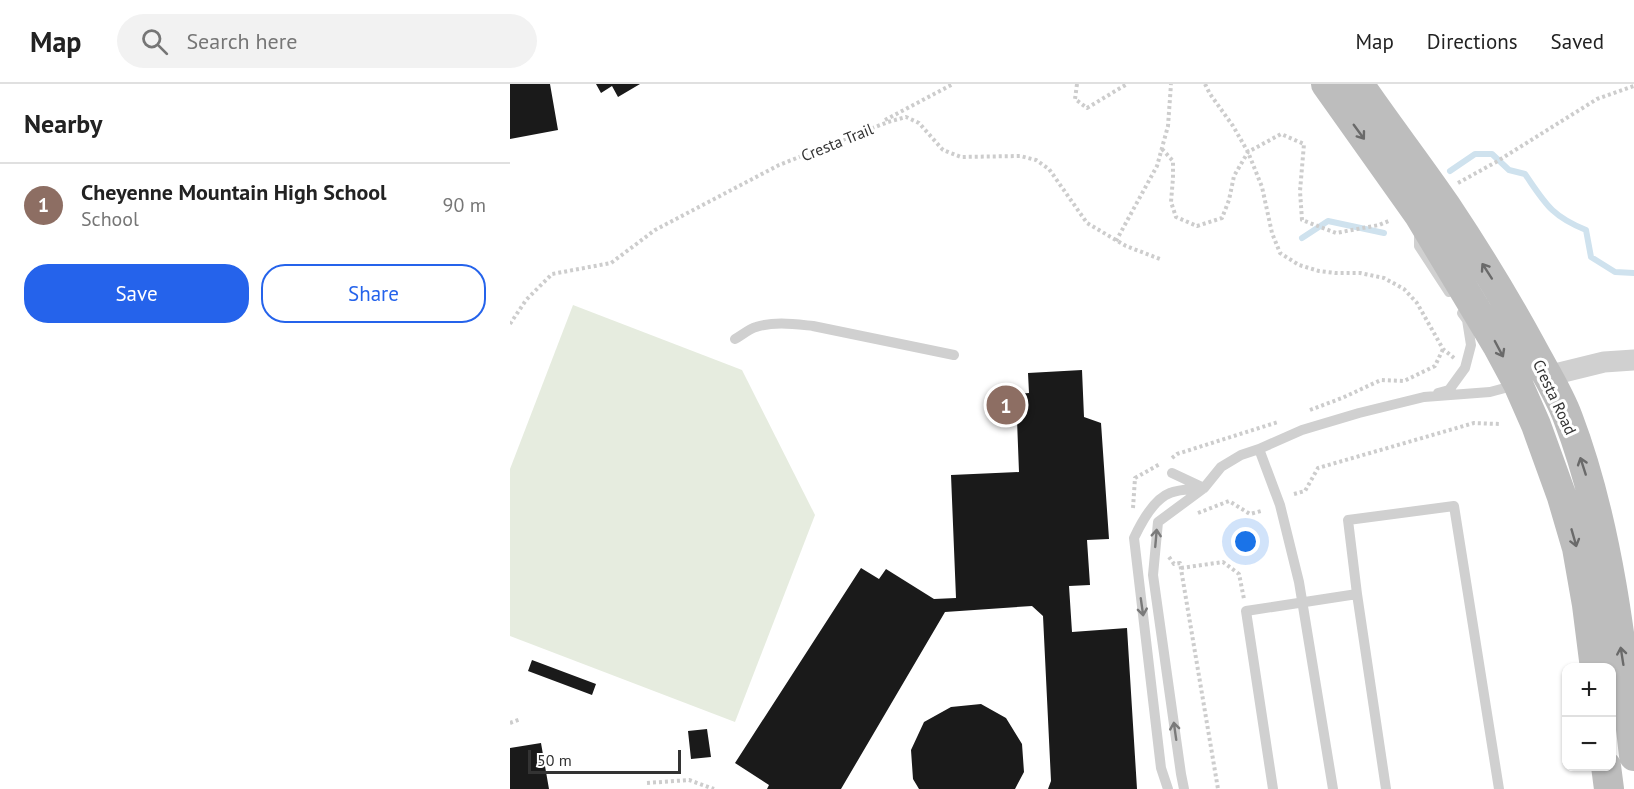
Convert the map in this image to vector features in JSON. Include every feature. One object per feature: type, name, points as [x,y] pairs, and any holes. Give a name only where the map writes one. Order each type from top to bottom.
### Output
[{"type":"main road","name":"Cresta Road","points":[[1326,84],[1405,218],[1497,345],[1568,417],[1598,518],[1617,625],[1634,756]]},
{"type":"main road","name":"Cresta Road","points":[[1359,84],[1446,206],[1493,280],[1532,380],[1536,425],[1562,497],[1577,548],[1594,663]]},
{"type":"main road","points":[[1607,771],[1609,789]]},
{"type":"street","points":[[1532,380],[1604,362],[1634,360]]},
{"type":"lane","points":[[1184,789],[1154,575],[1158,522],[1204,488],[1221,467],[1241,456],[1302,430],[1449,390],[1465,368],[1470,345],[1467,320],[1419,246],[1405,218]]},
{"type":"lane","points":[[735,339],[754,327],[790,323],[954,355]]},
{"type":"lane","points":[[1424,397],[1490,392],[1532,380]]},
{"type":"lane","points":[[1259,449],[1280,506],[1299,582],[1333,789]]},
{"type":"lane","points":[[1172,473],[1204,488]]},
{"type":"lane","points":[[1168,789],[1161,768],[1134,538],[1143,519],[1170,492],[1204,488]]},
{"type":"lane","points":[[1386,789],[1348,520],[1454,506],[1498,789]]},
{"type":"lane","points":[[1273,789],[1246,611],[1357,594]]},
{"type":"path","points":[[866,130],[953,84]]},
{"type":"path","points":[[1077,84],[1076,99],[1088,108],[1127,84]]},
{"type":"path","points":[[1116,241],[1157,166],[1168,126],[1171,84]]},
{"type":"path","points":[[1204,84],[1248,152],[1262,187],[1272,233],[1280,253],[1299,265],[1319,271],[1360,273],[1384,278],[1404,289],[1417,303],[1443,349],[1465,368]]},
{"type":"path","points":[[1457,183],[1496,162],[1597,99],[1634,86]]},
{"type":"path","name":"Cresta Trail","points":[[510,324],[526,300],[552,274],[611,263],[655,230],[778,165],[866,130],[906,117],[919,123],[943,150],[961,157],[1020,156],[1036,160],[1049,169],[1087,223],[1126,246],[1160,259]]},
{"type":"path","points":[[1161,149],[1173,161],[1171,202],[1176,217],[1197,226],[1222,218],[1234,176],[1248,152],[1281,134],[1304,144],[1300,191],[1302,220],[1336,233],[1405,218]]},
{"type":"path","points":[[1300,414],[1381,380],[1404,381],[1434,366],[1443,349]]},
{"type":"path","points":[[1170,459],[1178,454],[1278,422]]},
{"type":"path","points":[[1294,494],[1305,491],[1318,468],[1474,423],[1499,424]]},
{"type":"path","points":[[1132,512],[1135,478],[1162,463]]},
{"type":"path","points":[[1196,513],[1228,501],[1250,514],[1261,511]]},
{"type":"path","points":[[1165,551],[1174,564],[1180,563],[1218,789]]},
{"type":"path","points":[[1181,568],[1224,562],[1239,574],[1246,611]]},
{"type":"path","points":[[510,723],[521,719]]},
{"type":"path","points":[[647,783],[689,780],[714,789]]},
{"type":"shaded area","points":[[573,305],[742,370],[815,515],[735,722],[510,636],[510,469]]},
{"type":"building","points":[[510,84],[550,84],[558,130],[510,139]]},
{"type":"building","points":[[596,84],[640,84],[618,97],[612,86],[601,93]]},
{"type":"building","points":[[1082,370],[1084,417],[1101,423],[1109,539],[1087,540],[1090,585],[1069,586],[1072,632],[1127,628],[1137,789],[1048,789],[1051,781],[1043,616],[1032,606],[945,612],[841,789],[767,789],[769,785],[735,763],[861,568],[879,579],[886,569],[934,599],[956,598],[951,475],[1019,472],[1016,394],[1029,393],[1028,373]]},
{"type":"building","points":[[532,660],[596,684],[592,695],[528,671]]},
{"type":"building","points":[[981,704],[1006,718],[1022,744],[1024,772],[1015,789],[919,789],[913,779],[911,750],[924,722],[951,707]]},
{"type":"building","points":[[707,729],[711,757],[691,759],[688,731]]},
{"type":"building","points":[[541,743],[549,789],[510,789],[510,748]]},
{"type":"waterway","points":[[1450,171],[1475,154],[1492,154],[1509,170],[1525,174],[1544,201],[1557,214],[1586,230],[1591,257],[1615,272],[1634,273]]},
{"type":"waterway","points":[[1302,238],[1328,221],[1384,233]]},
{"type":"place","name":"Cheyenne Mountain High School","points":[[1006,405]]}]
